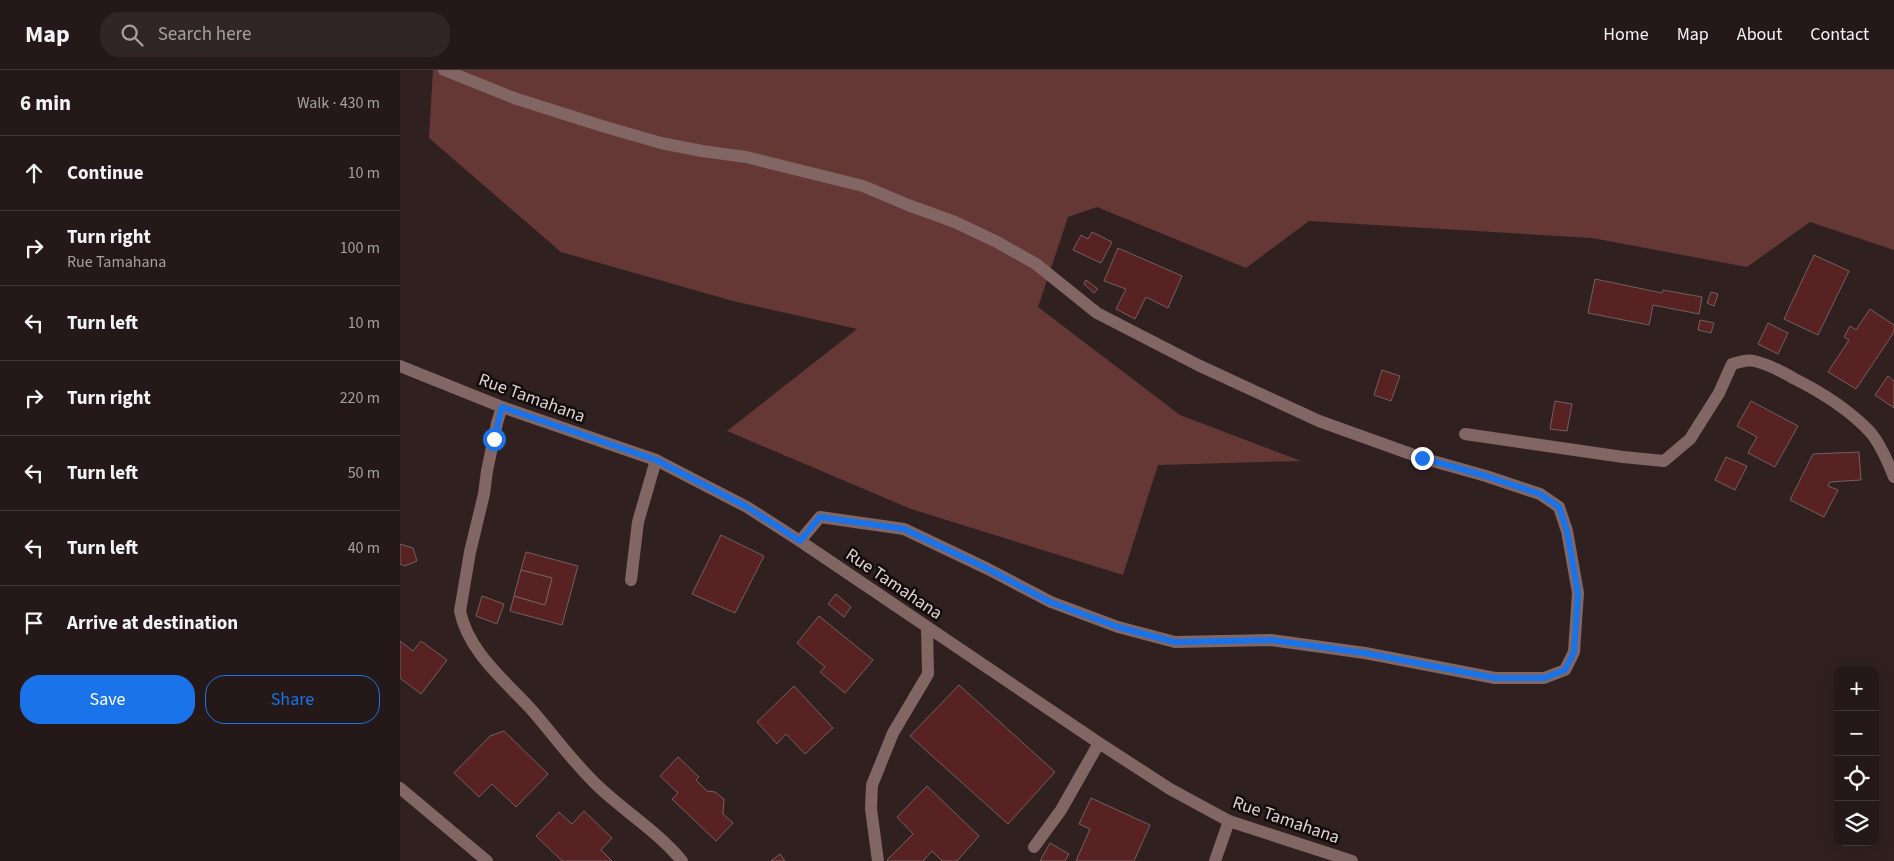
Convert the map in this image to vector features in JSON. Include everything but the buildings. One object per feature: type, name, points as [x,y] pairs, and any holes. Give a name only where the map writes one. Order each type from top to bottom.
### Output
[{"type":"street","points":[[444,70],[514,98],[662,143],[746,157],[863,186],[955,222],[997,242],[1036,264],[1097,313],[1198,365],[1319,421],[1422,458],[1540,494],[1559,507],[1567,531],[1578,593],[1574,652],[1565,670],[1544,678],[1495,678],[1365,653],[1271,640],[1175,642],[1118,627],[1050,602],[988,569],[904,529],[820,517],[800,541]]},
{"type":"street","points":[[1465,434],[1623,457],[1664,461],[1690,440],[1719,393],[1732,364],[1753,360],[1772,367],[1826,394],[1871,434],[1885,456],[1894,477]]},
{"type":"street","name":"Rue Tamahana","points":[[400,366],[502,407],[656,460],[747,507],[1098,743],[1170,789],[1229,821],[1352,861]]},
{"type":"street","points":[[502,407],[470,552],[460,612],[462,621],[488,664],[531,709],[574,762],[622,807],[657,835],[682,861]]},
{"type":"street","points":[[631,580],[638,522],[656,460]]},
{"type":"street","points":[[878,861],[871,809],[872,785],[893,733],[928,674],[928,628]]},
{"type":"street","points":[[1034,847],[1061,810],[1098,743]]},
{"type":"street","points":[[400,788],[486,861]]},
{"type":"street","points":[[1215,861],[1229,821]]},
{"type":"shaded area","points":[[433,70],[1894,70],[1894,250],[1810,222],[1747,267],[1592,238],[1309,221],[1246,268],[1097,207],[1068,217],[1038,307],[1180,415],[1301,461],[1158,465],[1123,575],[911,509],[727,431],[857,329],[733,301],[561,252],[429,138]]},
{"type":"route","points":[[494,439],[502,407],[656,460],[747,507],[800,541],[820,517],[904,529],[988,569],[1050,602],[1118,627],[1175,642],[1271,640],[1365,653],[1495,678],[1544,678],[1565,670],[1574,652],[1578,593],[1567,531],[1559,507],[1540,494],[1422,458]]}]
